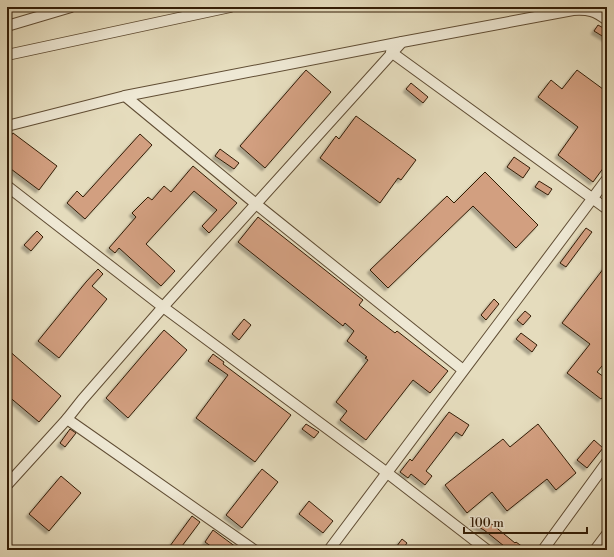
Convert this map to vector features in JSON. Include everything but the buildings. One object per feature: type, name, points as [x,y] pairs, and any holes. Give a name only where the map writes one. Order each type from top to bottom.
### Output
[{"type":"street","points":[[7,26],[71,7]]},
{"type":"street","points":[[7,56],[230,7]]},
{"type":"street","points":[[7,126],[125,96],[573,10],[589,9],[607,20]]},
{"type":"street","points":[[7,485],[67,419],[163,307],[402,42]]},
{"type":"street","points":[[392,52],[607,209]]},
{"type":"street","points":[[125,96],[256,204],[463,370]]},
{"type":"street","points":[[329,550],[607,179]]},
{"type":"street","points":[[7,186],[163,307],[386,472],[487,550]]},
{"type":"street","points":[[67,419],[254,550]]},
{"type":"street","points":[[543,550],[607,462]]},
{"type":"street","points":[[595,550],[607,534]]}]
